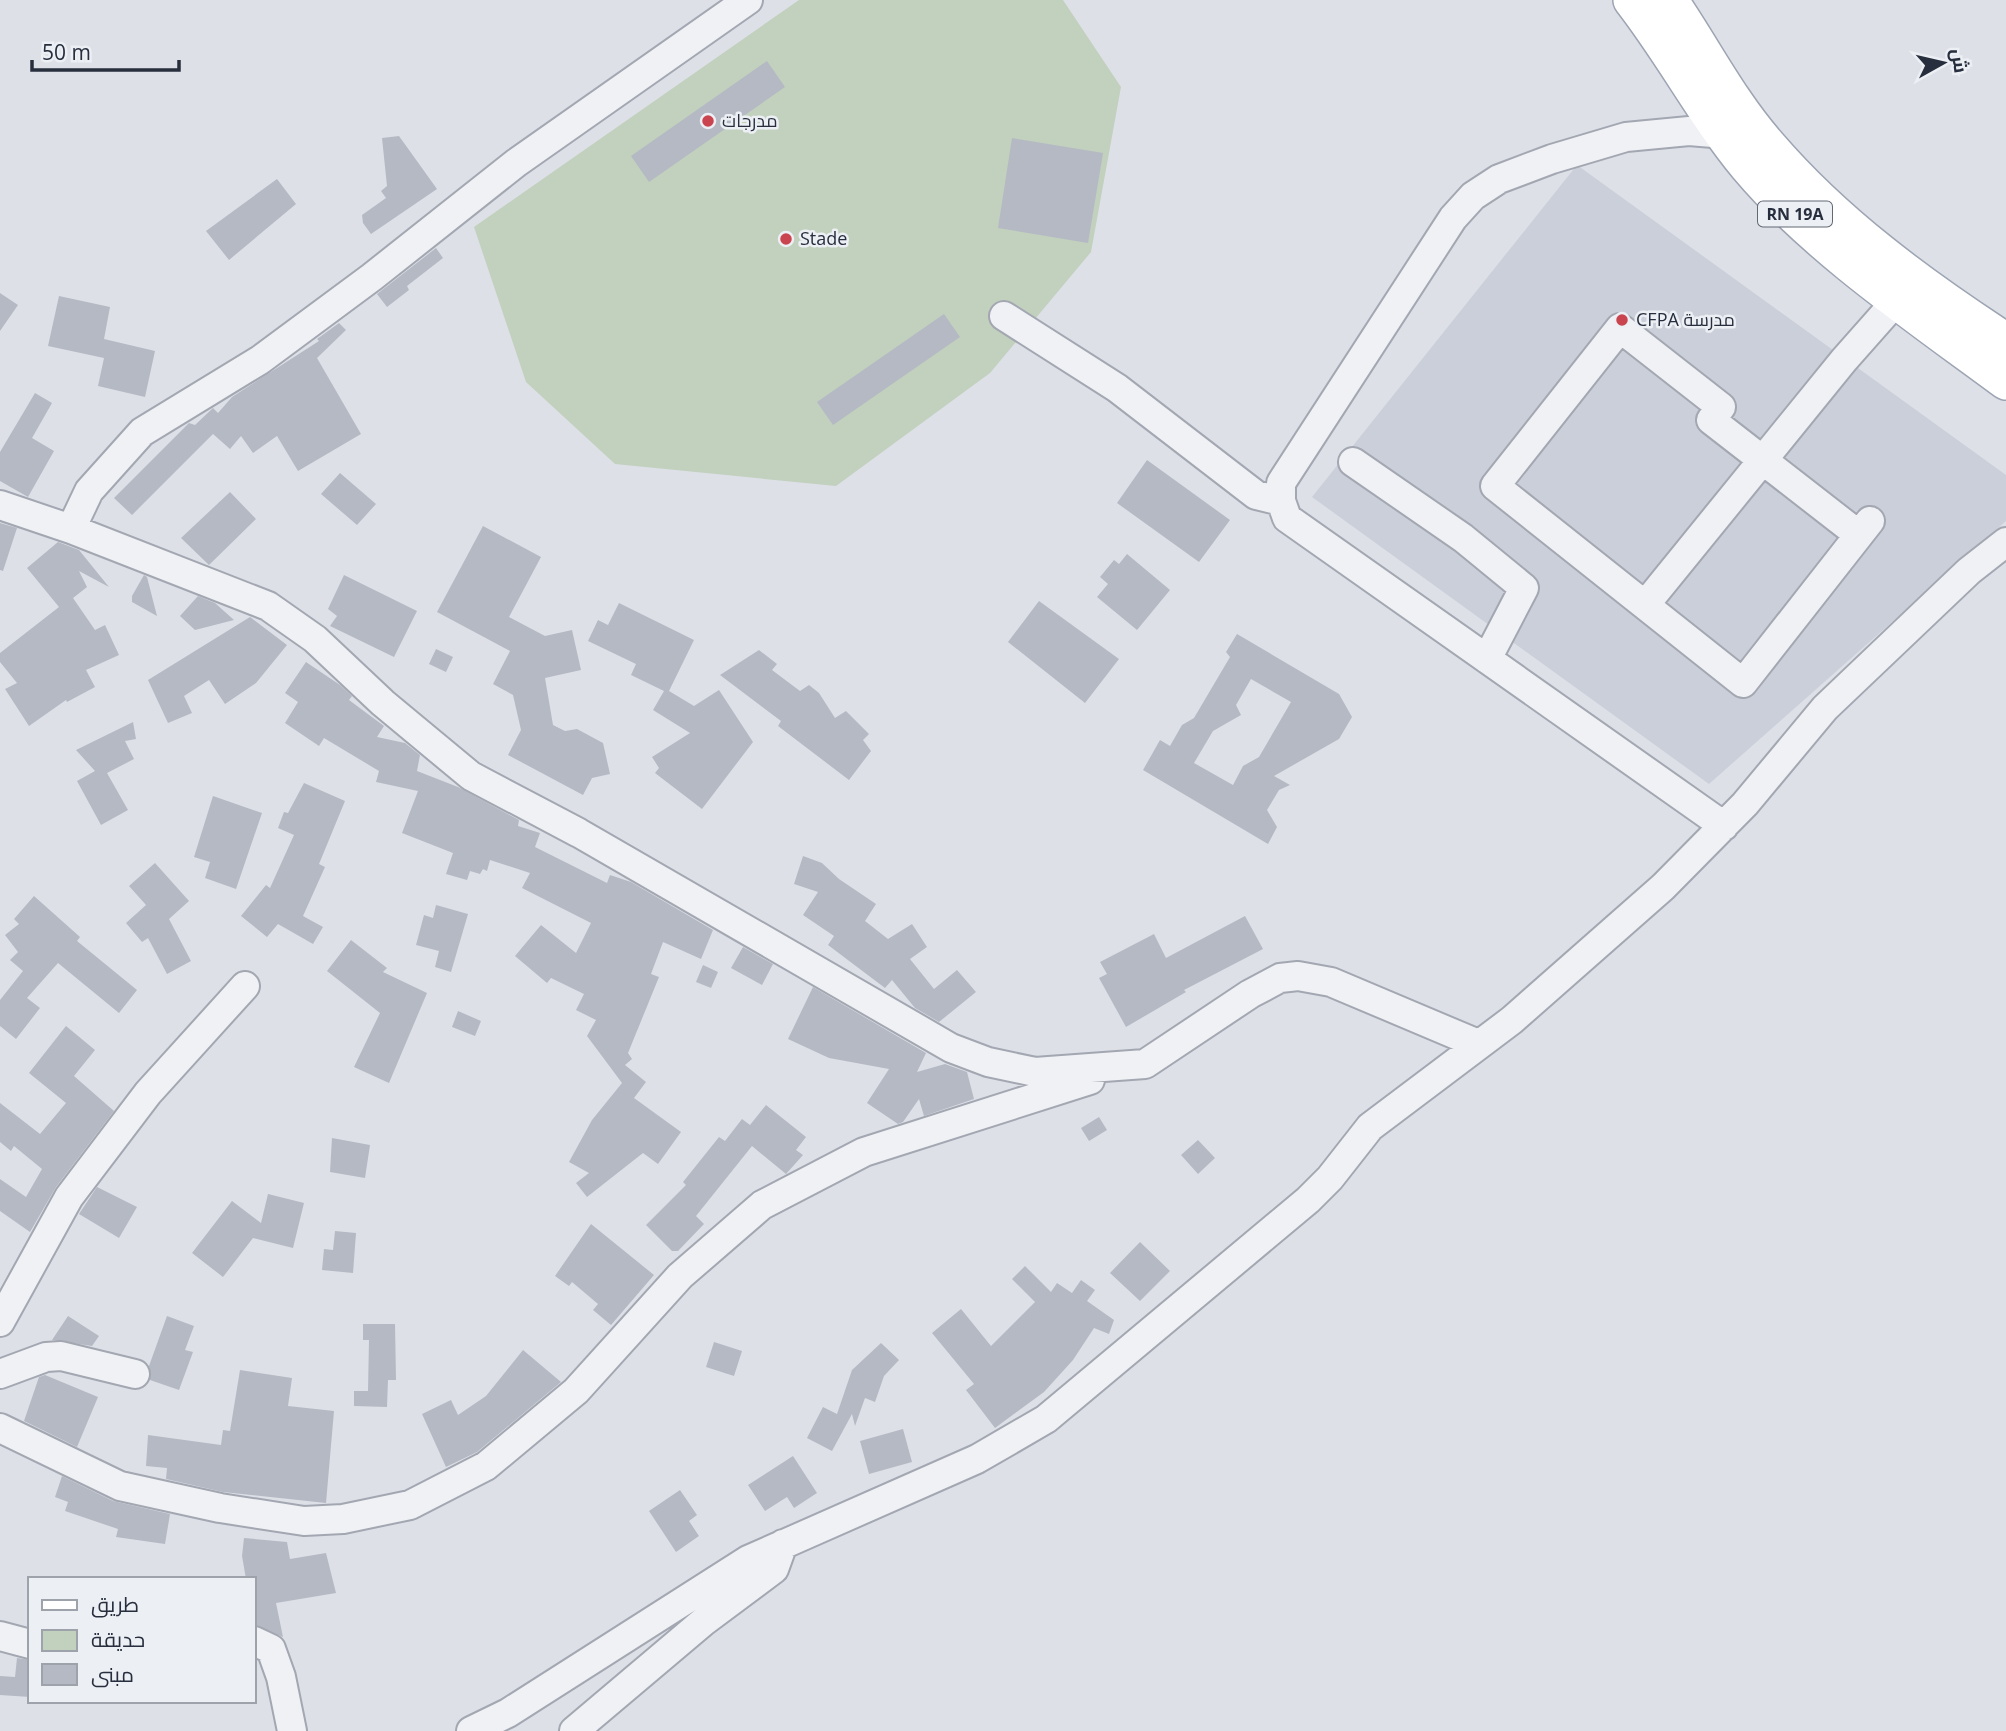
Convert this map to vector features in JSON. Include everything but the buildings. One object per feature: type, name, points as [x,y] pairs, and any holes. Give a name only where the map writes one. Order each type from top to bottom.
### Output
[{"type":"main road","name":"RN 19A","points":[[1633,0],[1725,134],[1775,195],[1827,242],[2006,381]]},
{"type":"main road","name":"RN 19A","points":[[1669,0],[1766,145],[1809,190],[1915,281],[2006,342]]},
{"type":"street","points":[[71,529],[89,491],[142,432],[260,360],[372,277],[516,163],[748,0]]},
{"type":"street","points":[[1724,826],[1287,518],[1281,483],[1453,218],[1473,196],[1499,179],[1626,137],[1689,131],[1725,134]]},
{"type":"street","points":[[1645,605],[1844,360],[1898,299]]},
{"type":"street","points":[[1004,316],[1117,388],[1256,495],[1282,501]]},
{"type":"street","points":[[1620,328],[1721,407],[1711,420],[1763,460],[1864,528],[1743,683],[1495,486],[1620,328]]},
{"type":"street","points":[[1353,462],[1463,538],[1524,588],[1487,659]]},
{"type":"street","points":[[0,505],[71,529],[268,606],[316,639],[383,703],[471,776],[601,845],[951,1048],[989,1062],[1035,1072],[1145,1064]]},
{"type":"street","points":[[471,1731],[509,1713],[748,1560],[977,1459],[1046,1419],[1308,1200],[1330,1178],[1370,1127],[1512,1020],[1597,949],[1724,826],[1825,708],[1969,571],[2006,542]]},
{"type":"street","points":[[0,1428],[120,1486],[220,1508],[304,1521],[343,1519],[410,1505],[486,1466],[576,1391],[680,1276],[762,1205],[864,1152],[996,1108],[1145,1064],[1250,994],[1280,978],[1298,976],[1331,982],[1478,1044]]},
{"type":"street","points":[[0,1322],[69,1197],[148,1093],[246,986]]},
{"type":"street","points":[[0,1374],[46,1357],[61,1356],[135,1374]]},
{"type":"street","points":[[574,1731],[703,1622],[774,1569],[783,1544]]},
{"type":"street","points":[[0,1636],[28,1643]]},
{"type":"street","points":[[256,1642],[271,1649],[281,1677],[292,1731]]},
{"type":"shaded area","name":"CFPA مدرسة","points":[[1577,165],[2006,475],[2006,521],[1709,784],[1312,497]]},
{"type":"green space","name":"Stade","points":[[799,0],[1063,0],[1121,87],[1091,252],[990,373],[836,486],[615,464],[526,382],[474,227]]},
{"type":"place","name":"مدرجات","points":[[708,121]]},
{"type":"place","name":"Stade","points":[[786,239]]},
{"type":"place","name":"CFPA مدرسة","points":[[1622,320]]}]
